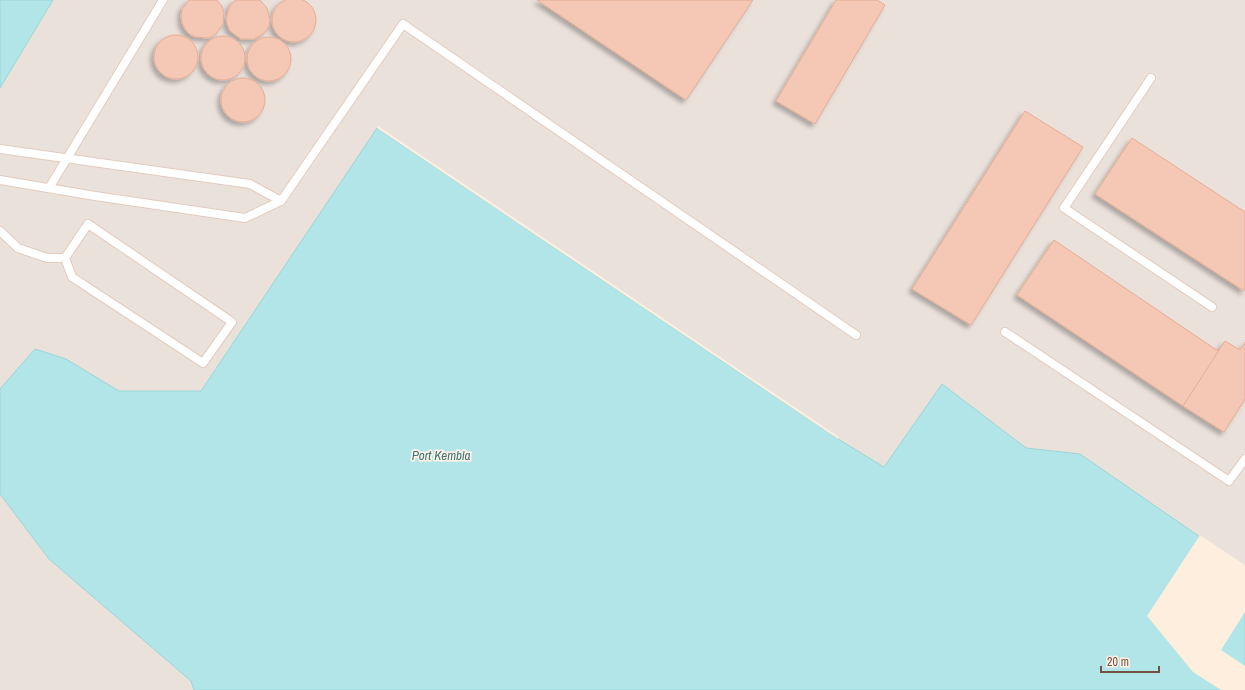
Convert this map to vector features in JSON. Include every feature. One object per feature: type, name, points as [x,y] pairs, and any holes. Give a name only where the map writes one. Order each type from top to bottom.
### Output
[{"type":"lane","points":[[49,188],[163,0]]},
{"type":"lane","points":[[0,180],[95,196],[245,218],[281,201],[403,24],[856,335]]},
{"type":"lane","points":[[1151,78],[1064,208],[1212,307]]},
{"type":"lane","points":[[0,149],[250,184],[281,201]]},
{"type":"lane","points":[[88,224],[232,322],[203,363],[72,277],[65,258],[88,224]]},
{"type":"lane","points":[[0,231],[18,248],[47,258],[65,258]]},
{"type":"lane","points":[[1004,332],[1229,481],[1245,459]]},
{"type":"shaded area","points":[[0,0],[1245,0],[1245,690],[0,690]]},
{"type":"water","points":[[0,0],[53,0],[0,88]]},
{"type":"water","name":"Port Kembla","points":[[377,128],[838,439],[884,467],[942,384],[1026,448],[1080,454],[1245,568],[1245,690],[194,690],[191,681],[49,559],[0,494],[0,389],[35,349],[66,359],[119,391],[201,391]]},
{"type":"pier","points":[[378,126],[839,437],[838,439],[377,128]]},
{"type":"pier","points":[[1200,535],[1245,565],[1245,612],[1221,650],[1245,666],[1245,690],[1221,690],[1193,672],[1147,616]]},
{"type":"building","points":[[294,-2],[306,2],[312,8],[316,20],[312,32],[306,38],[294,42],[282,38],[276,32],[272,20],[276,8],[282,2]]},
{"type":"building","points":[[189,0],[217,0],[222,6],[224,12],[223,24],[215,35],[209,38],[195,37],[189,34],[185,29],[181,16],[182,9]]},
{"type":"building","points":[[236,0],[260,0],[267,8],[270,20],[269,26],[260,36],[254,39],[241,39],[230,31],[226,18],[230,5]]},
{"type":"building","points":[[537,0],[753,0],[686,100]]},
{"type":"building","points":[[836,0],[877,0],[885,5],[815,124],[776,101]]},
{"type":"building","points":[[176,35],[188,39],[194,45],[198,57],[194,69],[188,75],[176,79],[164,75],[158,69],[154,57],[158,45],[164,39]]},
{"type":"building","points":[[223,36],[235,40],[241,46],[245,58],[241,70],[235,76],[223,80],[211,76],[205,70],[201,58],[205,46],[211,40]]},
{"type":"building","points":[[269,37],[281,41],[287,47],[291,59],[287,71],[281,77],[269,81],[257,77],[251,71],[247,59],[251,47],[257,41]]},
{"type":"building","points":[[243,78],[255,82],[261,88],[265,100],[261,112],[255,118],[243,122],[231,118],[225,112],[221,100],[225,88],[231,82]]},
{"type":"building","points":[[1025,111],[1083,147],[971,325],[912,289]]},
{"type":"building","points":[[1132,138],[1245,212],[1244,291],[1095,194]]},
{"type":"building","points":[[1054,240],[1221,353],[1183,406],[1017,295]]},
{"type":"building","points":[[1225,341],[1240,350],[1245,342],[1245,399],[1224,432],[1183,406]]}]
